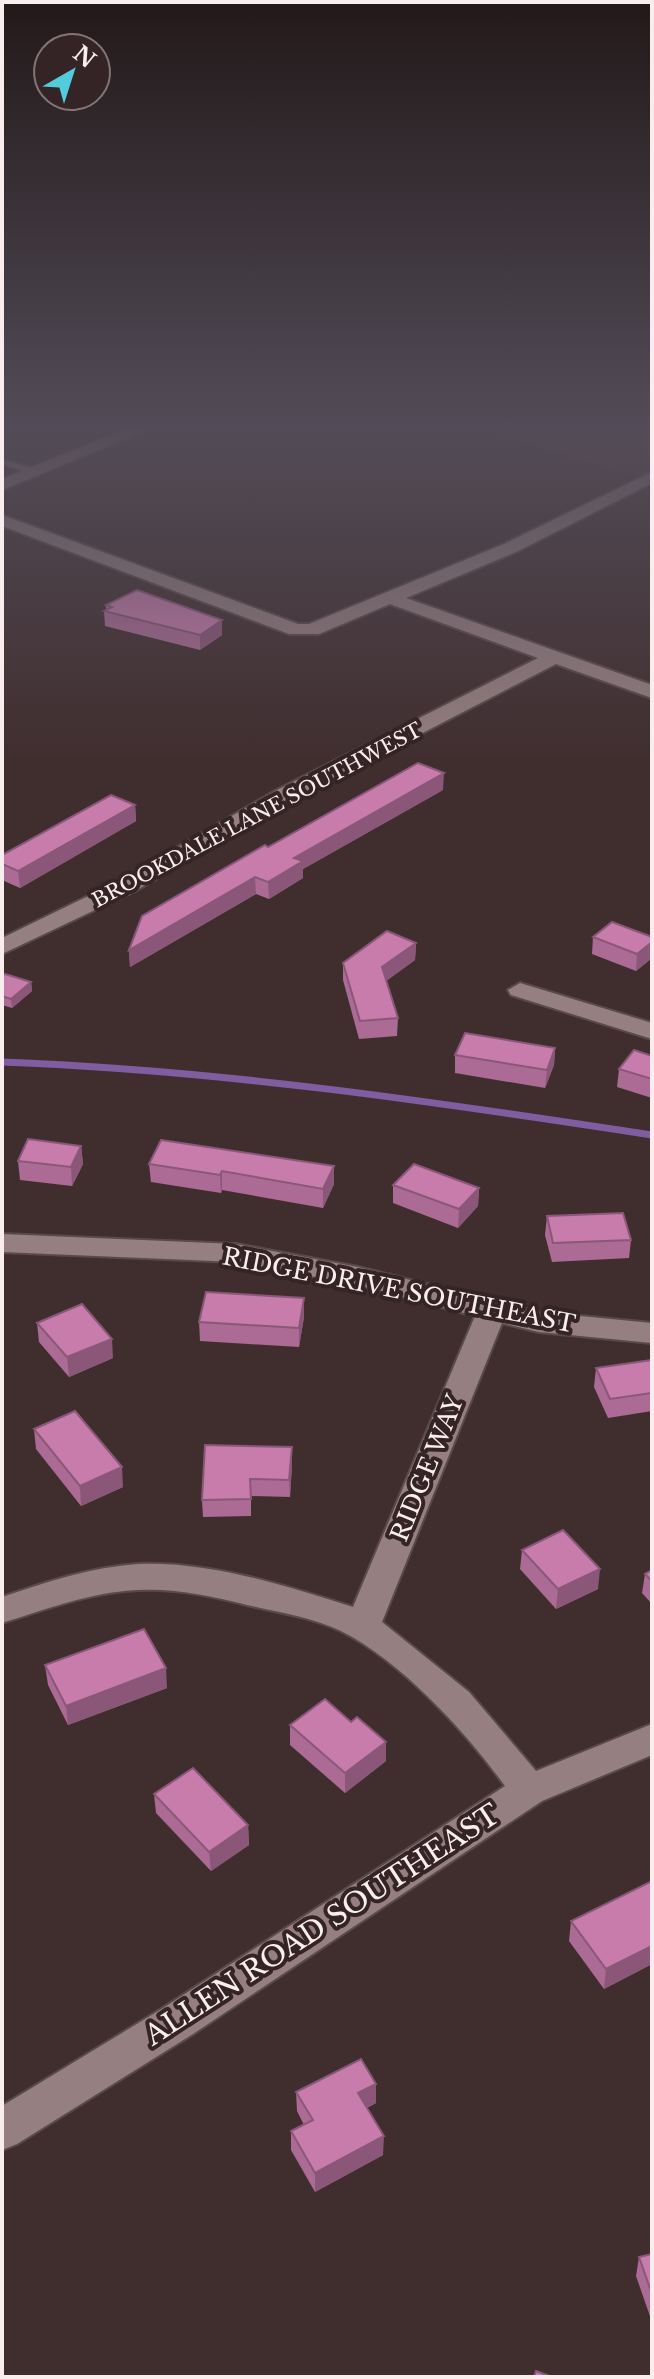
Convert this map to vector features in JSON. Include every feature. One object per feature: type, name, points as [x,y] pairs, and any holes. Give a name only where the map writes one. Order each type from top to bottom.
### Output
[{"type":"street","points":[[53,539],[296,630],[312,630],[529,539]]},
{"type":"street","points":[[390,598],[652,692]]},
{"type":"street","name":"BROOKDALE LANE SOUTHWEST","points":[[2,947],[127,886],[285,795],[553,658]]},
{"type":"street","points":[[520,990],[652,1031]]},
{"type":"street","name":"RIDGE DRIVE SOUTHEAST","points":[[2,1243],[236,1253],[358,1276],[539,1322],[652,1333]]},
{"type":"street","name":"RIDGE WAY","points":[[363,1626],[492,1311]]},
{"type":"street","points":[[2,1610],[101,1583],[157,1577],[225,1588],[363,1626],[440,1686],[487,1731],[529,1790]]},
{"type":"street","name":"ALLEN ROAD SOUTHEAST","points":[[2,2130],[178,2021],[529,1790],[652,1739]]},
{"type":"building","points":[[137,590],[222,620],[200,635],[104,611],[112,607],[106,605]]},
{"type":"building","points":[[418,763],[444,773],[294,858],[303,861],[268,882],[255,877],[129,950],[142,916],[265,845],[268,847]]},
{"type":"building","points":[[111,795],[135,805],[18,871],[2,864],[2,855]]},
{"type":"building","points":[[612,922],[652,937],[652,942],[637,954],[593,937]]},
{"type":"building","points":[[387,931],[416,943],[382,967],[398,1018],[360,1021],[343,963]]},
{"type":"building","points":[[5,974],[31,982],[11,999],[2,996],[2,976]]},
{"type":"building","points":[[465,1033],[555,1048],[547,1070],[455,1055]]},
{"type":"building","points":[[634,1050],[652,1056],[652,1079],[619,1069]]},
{"type":"building","points":[[28,1139],[81,1146],[71,1167],[18,1161]]},
{"type":"building","points":[[161,1140],[334,1166],[323,1189],[222,1171],[220,1175],[149,1164]]},
{"type":"building","points":[[414,1164],[479,1188],[459,1209],[393,1185]]},
{"type":"building","points":[[623,1213],[631,1240],[553,1243],[547,1216]]},
{"type":"building","points":[[206,1292],[304,1298],[299,1328],[199,1322]]},
{"type":"building","points":[[82,1304],[112,1339],[67,1357],[37,1323]]},
{"type":"building","points":[[652,1360],[652,1393],[610,1399],[596,1368]]},
{"type":"building","points":[[75,1411],[122,1467],[80,1486],[34,1429]]},
{"type":"building","points":[[205,1445],[292,1447],[289,1480],[250,1479],[251,1499],[202,1500]]},
{"type":"building","points":[[563,1530],[600,1569],[558,1589],[522,1550]]},
{"type":"building","points":[[144,1629],[166,1668],[66,1706],[45,1665]]},
{"type":"building","points":[[325,1699],[351,1722],[357,1717],[386,1742],[345,1773],[290,1725]]},
{"type":"building","points":[[193,1768],[248,1825],[209,1852],[154,1794]]},
{"type":"building","points":[[652,1881],[652,1946],[606,1969],[571,1921]]},
{"type":"building","points":[[361,2059],[376,2084],[358,2093],[384,2136],[315,2173],[291,2131],[313,2120],[296,2092]]},
{"type":"building","points":[[652,2254],[652,2294],[639,2257]]},
{"type":"building","points":[[536,2371],[552,2377],[534,2377]]},
{"type":"waterway","points":[[2,1062],[247,1080],[652,1135]]}]
